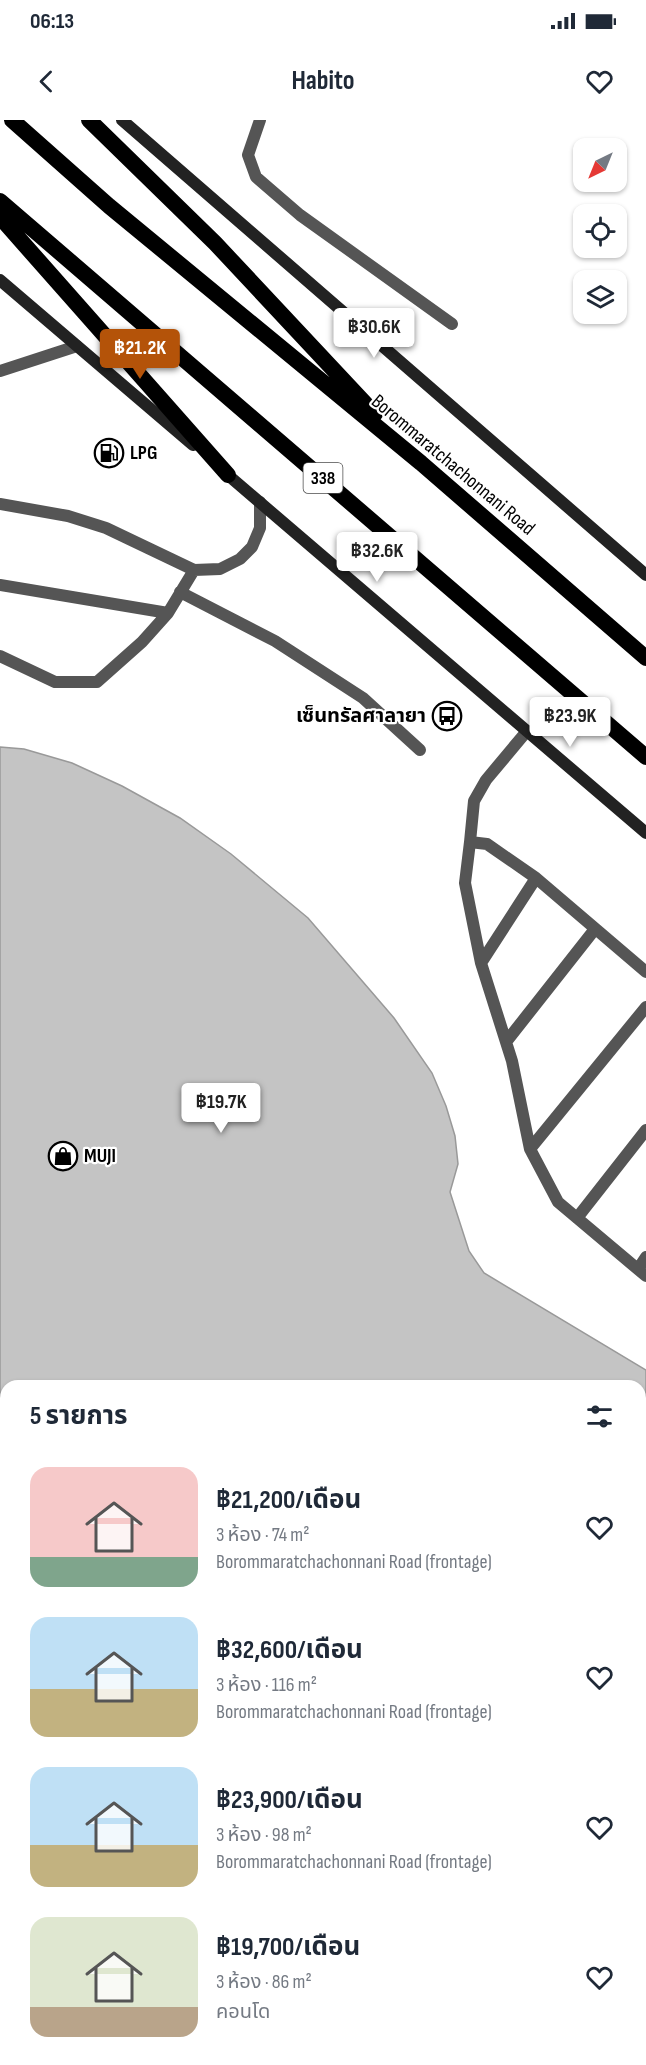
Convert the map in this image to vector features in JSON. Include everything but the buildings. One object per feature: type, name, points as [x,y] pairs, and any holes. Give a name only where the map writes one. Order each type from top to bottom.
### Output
[{"type":"highway","name":"Borommaratchachonnani Road","points":[[12,120],[109,206],[421,463],[646,657]]},
{"type":"highway","points":[[89,120],[215,243],[421,463]]},
{"type":"highway","name":"338","points":[[0,201],[646,757]]},
{"type":"highway","points":[[0,217],[228,475]]},
{"type":"main road","points":[[122,120],[646,575]]},
{"type":"main road","points":[[0,280],[646,833]]},
{"type":"street","points":[[260,120],[248,155],[256,177],[300,215],[452,324]]},
{"type":"street","points":[[0,371],[77,346]]},
{"type":"street","points":[[0,504],[68,516],[106,528],[194,570],[220,569],[240,560],[252,547],[260,528],[260,502]]},
{"type":"street","points":[[0,656],[55,682],[97,682],[142,642],[168,613],[194,570]]},
{"type":"street","points":[[0,585],[168,613]]},
{"type":"street","points":[[180,592],[275,641],[353,692],[420,750]]},
{"type":"street","points":[[527,731],[486,780],[474,801],[465,884],[481,963],[506,1042],[530,1149],[558,1202],[642,1272],[646,1257]]},
{"type":"street","points":[[470,842],[487,844],[536,878],[646,972]]},
{"type":"street","points":[[481,963],[536,878]]},
{"type":"street","points":[[506,1042],[595,929]]},
{"type":"street","points":[[530,1149],[646,1006]]},
{"type":"street","points":[[577,1218],[646,1130]]},
{"type":"place","name":"LPG","points":[[109,453]]},
{"type":"place","name":"เซ็นทรัลศาลายา","points":[[447,716]]},
{"type":"place","name":"MUJI","points":[[63,1156]]}]
